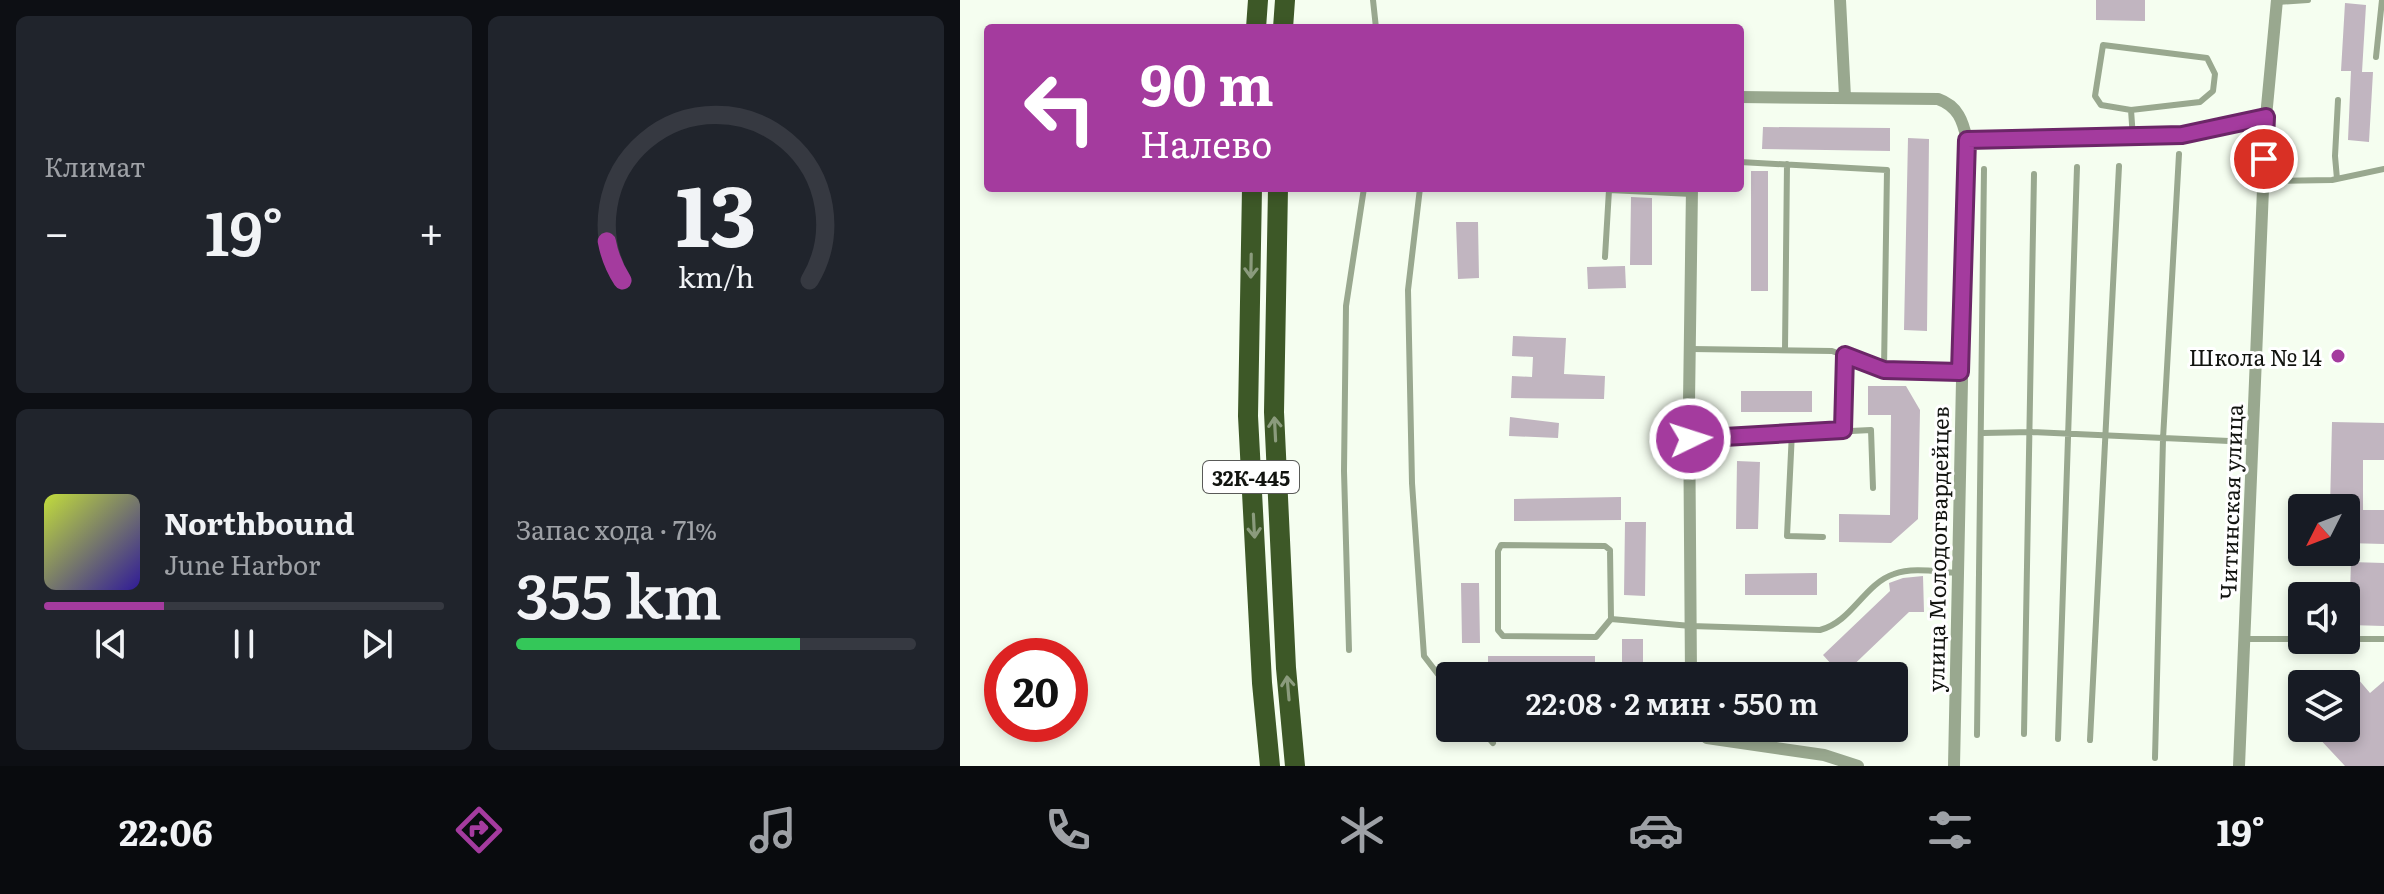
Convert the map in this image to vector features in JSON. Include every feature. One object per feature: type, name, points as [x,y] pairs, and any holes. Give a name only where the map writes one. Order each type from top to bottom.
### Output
[{"type":"highway","points":[[1256,24],[1258,0]]},
{"type":"highway","points":[[1283,24],[1285,0]]},
{"type":"highway","name":"32К-445","points":[[1252,192],[1248,416],[1262,683],[1270,766]]},
{"type":"highway","name":"32К-445","points":[[1278,192],[1274,412],[1286,668],[1295,766]]},
{"type":"street","points":[[1840,0],[1845,97]]},
{"type":"street","name":"Читинская улица","points":[[2239,766],[2266,117],[2277,1]]},
{"type":"street","points":[[1744,97],[1938,99],[1959,113],[1967,140],[2182,135],[2266,117]]},
{"type":"street","name":"улица Молодогвардейцев","points":[[1954,766],[1967,140]]},
{"type":"street","points":[[1691,662],[1692,192]]},
{"type":"street","points":[[1735,742],[1824,755],[1858,766]]},
{"type":"lane","points":[[1373,0],[1376,24]]},
{"type":"lane","points":[[2277,1],[2308,0]]},
{"type":"lane","points":[[2376,57],[2382,0]]},
{"type":"lane","points":[[2103,45],[2207,58],[2215,74],[2213,91],[2200,102],[2131,110],[2101,105],[2095,96],[2103,45]]},
{"type":"lane","points":[[2337,179],[2338,100]]},
{"type":"lane","points":[[2131,110],[2133,138]]},
{"type":"lane","points":[[2155,758],[2163,439],[2179,154]]},
{"type":"lane","points":[[1744,162],[1887,170],[1884,370]]},
{"type":"lane","points":[[1785,350],[1787,164]]},
{"type":"lane","points":[[2090,740],[2119,166]]},
{"type":"lane","points":[[2058,739],[2077,167]]},
{"type":"lane","points":[[1977,735],[1984,169]]},
{"type":"lane","points":[[2264,181],[2337,179],[2384,169]]},
{"type":"lane","points":[[2024,734],[2032,432],[2034,174]]},
{"type":"lane","points":[[1349,650],[1344,471],[1346,306],[1363,192]]},
{"type":"lane","points":[[1420,192],[1408,290],[1412,483],[1424,656],[1436,672]]},
{"type":"lane","points":[[1605,257],[1609,192]]},
{"type":"lane","points":[[1691,349],[1832,351],[1884,370],[1960,372]]},
{"type":"lane","points":[[1843,430],[1845,355]]},
{"type":"lane","points":[[1690,439],[1871,430],[1873,488]]},
{"type":"lane","points":[[1792,432],[1787,536],[1823,537]]},
{"type":"lane","points":[[1983,433],[2032,432],[2253,442]]},
{"type":"lane","points":[[1501,545],[1605,546],[1610,550],[1611,619],[1596,637],[1503,636],[1498,630],[1498,551],[1501,545]]},
{"type":"lane","points":[[1611,619],[1691,626],[1820,630],[1834,627],[1891,574],[1906,571],[1957,573]]},
{"type":"lane","points":[[2245,639],[2288,639]]},
{"type":"lane","points":[[2360,639],[2384,639]]},
{"type":"building","points":[[2096,0],[2145,0],[2145,21],[2096,20]]},
{"type":"building","points":[[2345,3],[2366,5],[2362,72],[2373,72],[2369,142],[2348,140],[2351,71],[2341,71]]},
{"type":"building","points":[[1763,127],[1890,128],[1890,151],[1762,149]]},
{"type":"building","points":[[1908,138],[1929,139],[1927,331],[1904,330]]},
{"type":"building","points":[[1751,171],[1768,171],[1768,291],[1751,291]]},
{"type":"building","points":[[1631,197],[1652,198],[1652,265],[1630,265]]},
{"type":"building","points":[[1456,222],[1478,222],[1479,278],[1458,279]]},
{"type":"building","points":[[1625,266],[1626,288],[1588,289],[1587,267]]},
{"type":"building","points":[[1513,336],[1566,338],[1564,374],[1605,376],[1604,399],[1511,398],[1512,376],[1532,377],[1533,357],[1512,356]]},
{"type":"building","points":[[1868,386],[1906,386],[1920,410],[1918,519],[1891,543],[1839,542],[1839,514],[1890,515],[1891,415],[1868,415]]},
{"type":"building","points":[[1741,391],[1812,391],[1812,412],[1741,412]]},
{"type":"building","points":[[1510,417],[1559,423],[1558,438],[1509,436]]},
{"type":"building","points":[[2332,422],[2384,423],[2384,460],[2363,460],[2363,510],[2384,510],[2384,544],[2360,543],[2360,494],[2330,494]]},
{"type":"building","points":[[1737,461],[1760,462],[1758,529],[1736,529]]},
{"type":"building","points":[[1621,497],[1621,520],[1514,521],[1514,499]]},
{"type":"building","points":[[1625,522],[1646,522],[1645,596],[1624,595]]},
{"type":"building","points":[[2360,562],[2384,563],[2384,626],[2360,625],[2360,582],[2350,582],[2351,566],[2360,566]]},
{"type":"building","points":[[1817,573],[1817,595],[1745,595],[1745,574]]},
{"type":"building","points":[[1923,576],[1924,612],[1909,612],[1857,662],[1829,662],[1823,655],[1890,591],[1889,583]]},
{"type":"building","points":[[1461,583],[1479,583],[1480,643],[1462,643]]},
{"type":"building","points":[[1622,639],[1643,639],[1643,662],[1622,662]]},
{"type":"building","points":[[1488,656],[1595,656],[1595,662],[1488,662]]},
{"type":"building","points":[[2360,681],[2370,693],[2384,681],[2384,766],[2345,766],[2323,742],[2360,742]]},
{"type":"place","name":"Школа № 14","points":[[2338,356]]},
{"type":"route","points":[[1690,439],[1843,430],[1845,355],[1884,370],[1960,372],[1967,140],[2182,135],[2266,117],[2264,159]]}]
